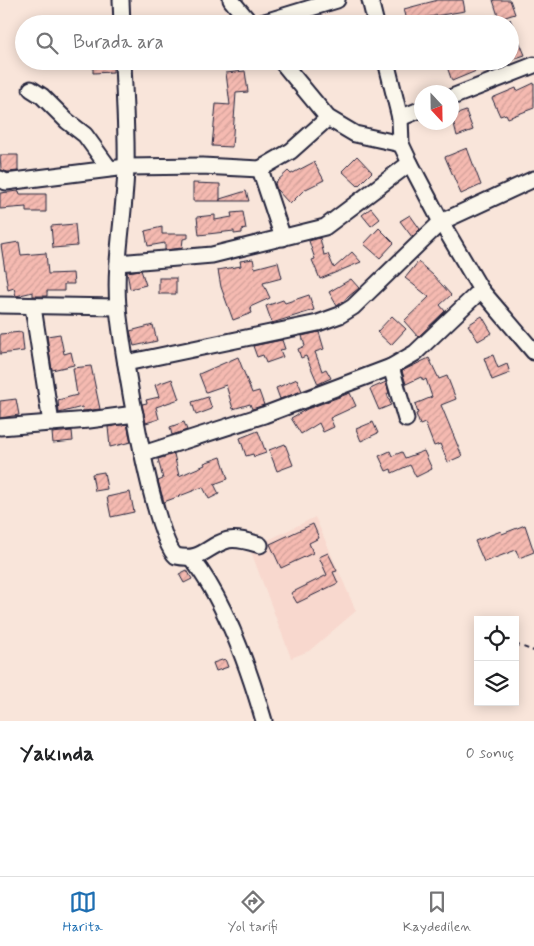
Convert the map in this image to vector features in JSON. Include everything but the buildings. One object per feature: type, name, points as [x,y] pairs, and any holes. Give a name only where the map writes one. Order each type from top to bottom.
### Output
[{"type":"street","points":[[121,0],[122,15]]},
{"type":"street","points":[[232,0],[244,15]]},
{"type":"street","points":[[288,15],[337,0]]},
{"type":"street","points":[[370,0],[374,15]]},
{"type":"street","points":[[459,94],[534,65]]},
{"type":"street","points":[[123,70],[126,167],[118,263],[118,307],[126,363],[148,480],[167,546],[176,556],[192,559],[226,541],[242,540],[260,545]]},
{"type":"street","points":[[288,70],[328,118],[355,134],[401,144]]},
{"type":"street","points":[[388,70],[400,118],[401,144],[410,163],[441,222],[481,290],[534,352]]},
{"type":"street","points":[[31,89],[42,96],[67,121],[85,135],[109,168]]},
{"type":"street","points":[[400,118],[414,112]]},
{"type":"street","points":[[0,179],[6,182],[126,167],[202,166],[260,169],[291,151],[328,118]]},
{"type":"street","points":[[118,263],[212,255],[325,227],[410,163]]},
{"type":"street","points":[[260,169],[283,238]]},
{"type":"street","points":[[126,363],[318,323],[340,315],[353,307],[441,222],[534,179]]},
{"type":"street","points":[[143,454],[264,415],[391,367],[415,353],[481,290]]},
{"type":"street","points":[[0,305],[118,307]]},
{"type":"street","points":[[33,307],[51,423]]},
{"type":"street","points":[[391,367],[406,419]]},
{"type":"street","points":[[0,427],[135,414]]},
{"type":"street","points":[[192,559],[202,571],[227,620],[256,694],[264,721]]},
{"type":"path","points":[[519,646],[534,652]]},
{"type":"shaded area","points":[[315,517],[356,611],[309,651],[291,658],[250,549]]}]
